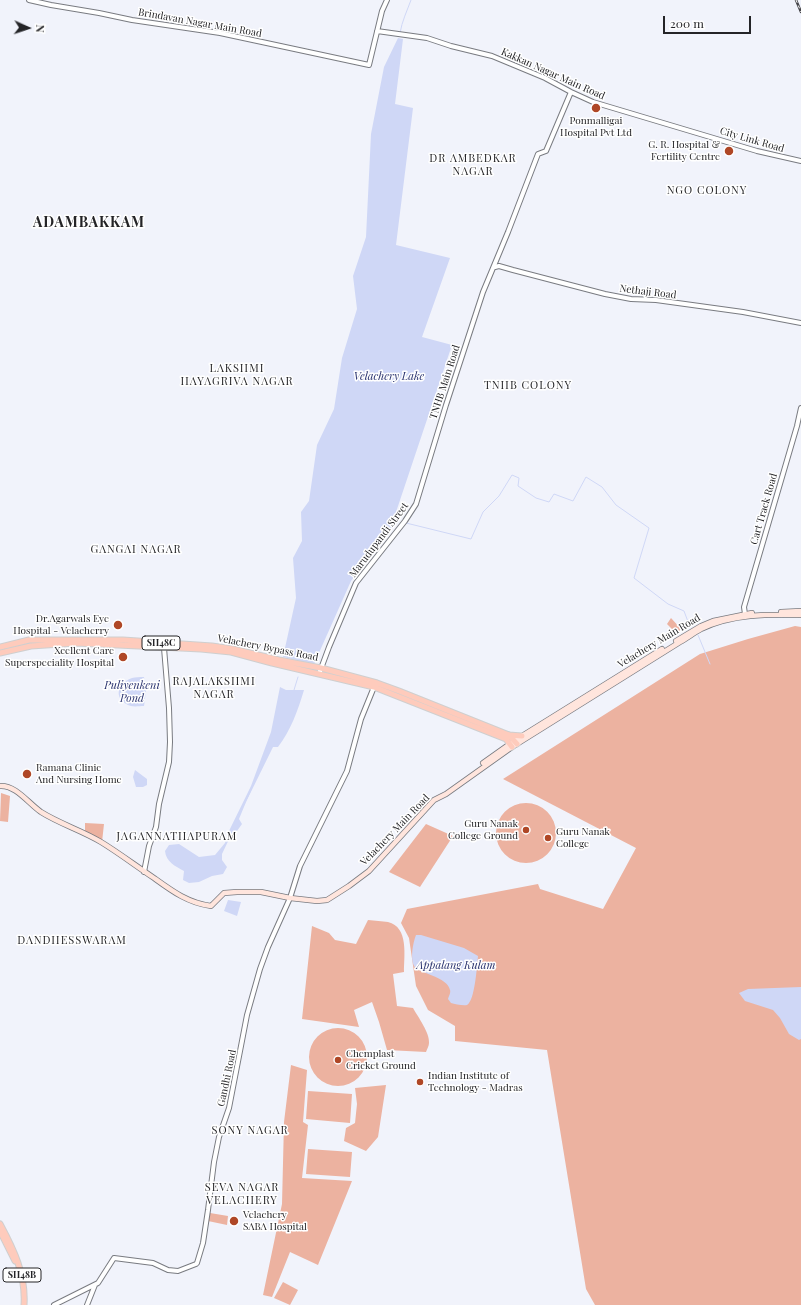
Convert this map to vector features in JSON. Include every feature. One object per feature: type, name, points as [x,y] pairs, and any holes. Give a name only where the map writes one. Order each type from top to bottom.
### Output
[{"type":"main road","name":"Velachery Main Road","points":[[513,744],[522,736],[701,626],[713,621],[745,614],[800,612]]},
{"type":"main road","name":"Velachery Main Road","points":[[0,786],[16,791],[40,811],[59,822],[88,834],[178,896],[194,903],[211,906],[224,893],[237,892],[261,892],[290,898],[325,901],[369,871],[434,800],[445,792],[513,744],[701,629],[729,620],[800,612]]},
{"type":"main road","name":"Velachery Bypass Road","points":[[0,647],[29,640],[212,646],[233,649],[361,678],[399,691],[509,735],[513,744]]},
{"type":"main road","name":"Velachery Bypass Road","points":[[0,653],[42,644],[76,643],[122,643],[164,648],[201,649],[231,652],[374,687],[506,739],[513,744]]},
{"type":"main road","points":[[509,735],[522,736]]},
{"type":"main road","name":"SH48B","points":[[0,1224],[11,1247],[20,1277],[23,1305]]},
{"type":"main road","name":"SH48B","points":[[0,1232],[11,1247]]},
{"type":"street","name":"Brindavan Nagar Main Road","points":[[29,0],[132,20],[220,32],[369,65],[377,31]]},
{"type":"street","points":[[377,31],[382,11],[387,0]]},
{"type":"street","name":"Kakkan Nagar Main Road","points":[[377,31],[427,38],[451,46],[492,56],[545,78],[593,102],[698,132]]},
{"type":"street","name":"TNHB Main Road","points":[[416,504],[483,292],[495,267],[538,154],[546,151],[571,92]]},
{"type":"street","name":"City Link Road","points":[[698,132],[757,151],[801,161]]},
{"type":"street","name":"Nethaji Road","points":[[495,267],[499,266],[605,294],[631,299],[656,300],[743,312],[801,323]]},
{"type":"street","name":"Cart Track Road","points":[[745,614],[744,607],[796,430],[801,408]]},
{"type":"street","name":"Marudupandi Street","points":[[319,674],[356,584],[416,504]]},
{"type":"street","points":[[144,872],[149,846],[156,827],[159,804],[169,762],[170,742],[164,648]]},
{"type":"street","name":"Gandhi Road","points":[[95,1284],[98,1283],[114,1258],[153,1263],[168,1270],[178,1271],[196,1264],[203,1243],[214,1162],[229,1108],[247,1014],[268,947],[290,898],[300,866],[347,771],[361,719],[374,687]]},
{"type":"street","points":[[54,1305],[95,1284]]},
{"type":"street","points":[[87,1305],[95,1284]]},
{"type":"shaded area","points":[[671,618],[681,629],[677,634],[667,624]]},
{"type":"shaded area","points":[[795,626],[801,627],[801,1305],[595,1305],[586,1289],[547,1050],[455,1041],[455,1026],[428,1010],[416,986],[409,938],[401,923],[407,909],[538,884],[540,889],[603,909],[636,848],[503,779],[700,654]]},
{"type":"shaded area","points":[[1,793],[10,796],[8,822],[0,821]]},
{"type":"shaded area","name":"Guru Nanak College Ground","points":[[526,803],[543,808],[551,816],[556,833],[551,850],[543,858],[526,863],[509,858],[501,850],[496,833],[501,816],[509,808]]},
{"type":"shaded area","points":[[85,823],[104,824],[102,842],[85,832]]},
{"type":"shaded area","points":[[426,824],[453,836],[420,887],[389,872]]},
{"type":"shaded area","points":[[368,920],[388,922],[395,925],[402,936],[404,943],[404,972],[393,974],[397,1006],[413,1008],[428,1035],[429,1044],[426,1052],[387,1050],[372,1002],[354,1010],[359,1027],[302,1019],[312,926],[329,933],[335,940],[356,944]]},
{"type":"shaded area","name":"Chemplast Cricket Ground","points":[[332,1028],[344,1028],[359,1036],[367,1051],[367,1063],[359,1078],[344,1086],[332,1086],[317,1078],[309,1063],[309,1051],[317,1036]]},
{"type":"shaded area","points":[[291,1065],[307,1070],[303,1122],[308,1125],[302,1178],[352,1181],[318,1265],[290,1252],[272,1297],[263,1295],[282,1204],[284,1122]]},
{"type":"shaded area","points":[[386,1085],[378,1137],[366,1151],[344,1141],[346,1128],[355,1123],[357,1104],[355,1088]]},
{"type":"shaded area","points":[[308,1091],[352,1094],[350,1123],[306,1119]]},
{"type":"shaded area","points":[[308,1149],[352,1152],[350,1177],[306,1174]]},
{"type":"shaded area","points":[[210,1213],[228,1216],[227,1225],[208,1221]]},
{"type":"shaded area","points":[[283,1282],[298,1290],[290,1305],[274,1298]]},
{"type":"water","name":"Velachery Lake","points":[[398,38],[403,39],[395,104],[413,108],[396,245],[450,258],[422,337],[452,345],[393,521],[393,526],[351,581],[314,664],[283,657],[296,598],[293,558],[302,541],[301,512],[309,501],[317,445],[334,409],[342,358],[357,309],[353,276],[366,237],[371,134],[384,67]]},
{"type":"water","name":"Puliyenkeni Pond","points":[[144,677],[146,691],[144,706],[125,704],[119,697],[122,684],[132,678]]},
{"type":"water","points":[[280,687],[286,690],[304,690],[297,712],[290,727],[278,747],[273,747],[246,802],[239,819],[242,824],[237,831],[231,835],[222,854],[222,860],[227,867],[223,874],[212,876],[199,882],[189,883],[183,880],[184,871],[169,861],[165,851],[169,845],[179,844],[199,857],[215,855],[225,843],[228,833],[251,786],[271,732]]},
{"type":"water","points":[[135,770],[147,779],[147,785],[143,787],[136,787],[133,777]]},
{"type":"water","points":[[228,900],[241,902],[237,916],[224,911]]},
{"type":"water","name":"Appalang Kulam","points":[[416,935],[421,935],[464,948],[478,956],[474,990],[470,1002],[467,1005],[451,1003],[448,999],[450,990],[444,982],[417,969],[414,966],[412,955]]},
{"type":"water","points":[[801,987],[801,1039],[799,1040],[789,1034],[780,1018],[773,1010],[745,1001],[739,993],[748,989]]},
{"type":"waterway","points":[[400,33],[403,20],[411,0]]},
{"type":"waterway","points":[[406,523],[471,539],[483,512],[499,496],[512,475],[519,478],[518,486],[536,498],[549,502],[554,494],[573,501],[586,477],[602,487],[616,505],[649,528],[634,578],[668,604],[684,611],[690,627]]},
{"type":"waterway","points":[[698,635],[710,664]]},
{"type":"waterway","points":[[294,690],[298,677]]},
{"type":"waterway","points":[[244,805],[255,781]]},
{"type":"railway","points":[[796,0],[801,12]]},
{"type":"place","name":"Ponmalligai Hospital Pvt Ltd","points":[[596,108]]},
{"type":"place","name":"G. R. Hospital & Fertility Centre","points":[[729,151]]},
{"type":"place","name":"Dr.Agarwals Eye Hospital - Velacherry","points":[[118,625]]},
{"type":"place","name":"Xcellent Care Superspeciality Hospital","points":[[123,657]]},
{"type":"place","name":"Ramana Clinic And Nursing Home","points":[[27,774]]},
{"type":"place","name":"Guru Nanak College Ground","points":[[526,830]]},
{"type":"place","name":"Guru Nanak College","points":[[548,838]]},
{"type":"place","name":"Chemplast Cricket Ground","points":[[338,1060]]},
{"type":"place","name":"Indian Institute of Technology - Madras","points":[[420,1082]]},
{"type":"place","name":"Velachery SABA Hospital","points":[[234,1221]]},
{"type":"district","name":"DR AMBEDKAR NAGAR","points":[[473,165]]},
{"type":"district","name":"NGO COLONY","points":[[707,191]]},
{"type":"district","name":"ADAMBAKKAM","points":[[89,223]]},
{"type":"district","name":"LAKSHMI HAYAGRIVA NAGAR","points":[[237,375]]},
{"type":"district","name":"TNHB COLONY","points":[[528,386]]},
{"type":"district","name":"GANGAI NAGAR","points":[[136,550]]},
{"type":"district","name":"RAJALAKSHMI NAGAR","points":[[214,688]]},
{"type":"district","name":"JAGANNATHAPURAM","points":[[177,837]]},
{"type":"district","name":"DANDHESSWARAM","points":[[72,941]]},
{"type":"district","name":"SONY NAGAR","points":[[250,1131]]},
{"type":"district","name":"SEVA NAGAR VELACHERY","points":[[242,1194]]}]
